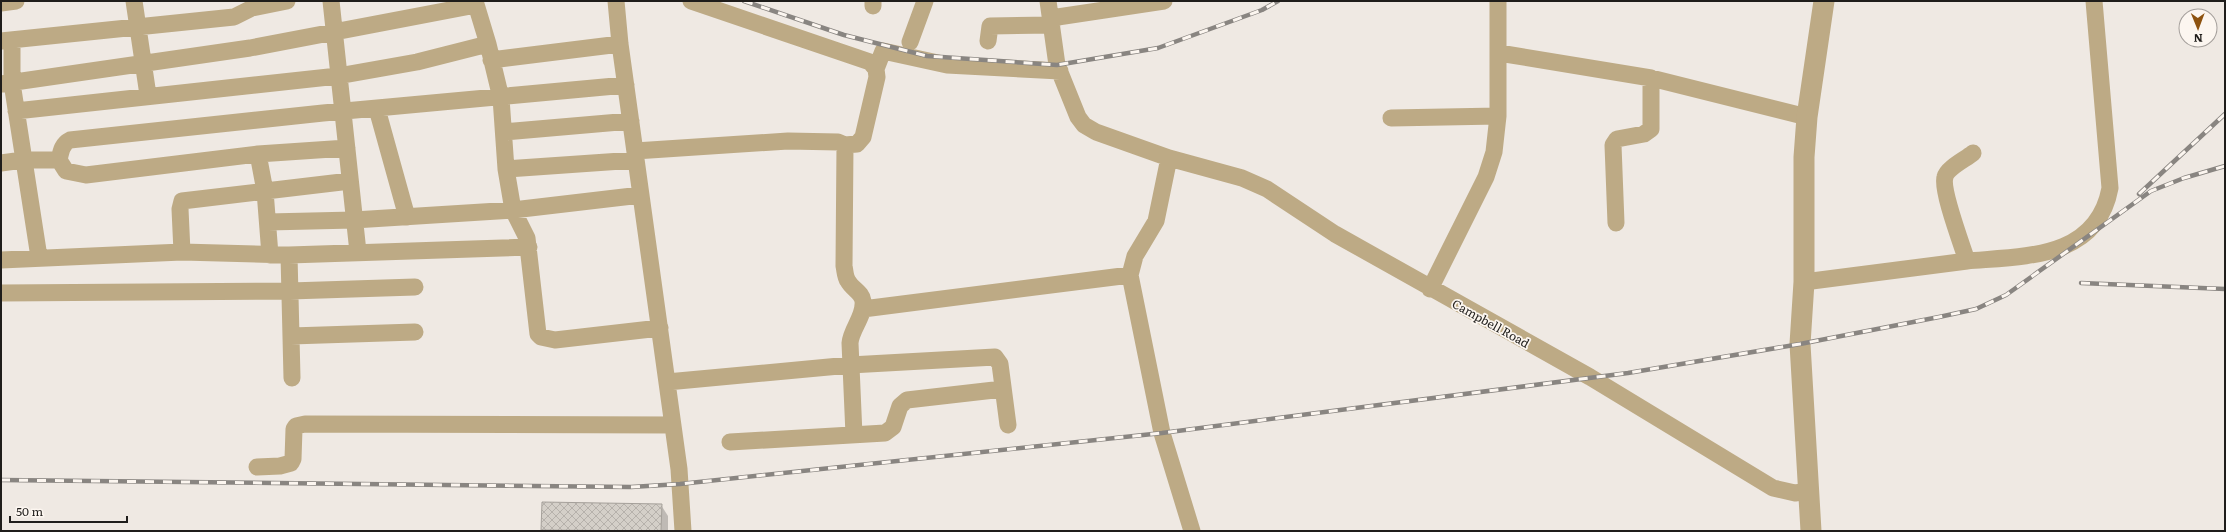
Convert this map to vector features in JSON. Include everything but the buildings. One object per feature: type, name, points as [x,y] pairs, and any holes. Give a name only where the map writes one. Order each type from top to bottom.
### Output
[{"type":"street","points":[[1,3],[16,1]]},
{"type":"street","points":[[134,1],[148,95]]},
{"type":"street","points":[[39,257],[16,111],[6,84],[6,41],[234,17],[252,8],[287,1]]},
{"type":"street","points":[[331,1],[333,31],[344,112],[358,252]]},
{"type":"street","points":[[616,1],[620,44],[673,425],[684,531]]},
{"type":"street","points":[[691,1],[870,62],[876,69]]},
{"type":"street","points":[[910,42],[925,1]]},
{"type":"street","name":"Campbell Road","points":[[1048,1],[1060,71],[1078,117],[1084,125],[1114,140],[1169,158],[1242,178],[1267,189],[1335,234],[1590,378],[1774,488],[1794,494],[1809,491]]},
{"type":"street","points":[[988,42],[990,26],[1051,21],[1164,1]]},
{"type":"street","points":[[1430,289],[1486,178],[1494,152],[1498,116],[1498,1]]},
{"type":"street","points":[[1811,531],[1800,344],[1804,282],[1804,157],[1807,117],[1824,1]]},
{"type":"street","points":[[1804,282],[1967,261],[2036,254],[2072,243],[2086,233],[2098,221],[2108,202],[2110,188],[2094,1]]},
{"type":"street","points":[[6,84],[142,62],[250,48],[475,3],[490,52],[501,98],[506,169],[513,210],[525,230],[529,247],[538,334],[541,337],[555,340],[660,328]]},
{"type":"street","points":[[16,111],[148,95],[338,76],[417,62],[490,52],[620,44]]},
{"type":"street","points":[[506,169],[788,141],[838,142],[845,145],[857,144],[863,137],[876,77],[876,69],[883,51],[947,65],[1060,71]]},
{"type":"street","points":[[1499,53],[1651,78],[1807,117]]},
{"type":"street","points":[[1616,223],[1613,145],[1617,139],[1644,134],[1651,129],[1651,78]]},
{"type":"street","points":[[347,148],[258,154],[86,175],[66,171],[59,160],[62,148],[65,143],[70,140],[626,85]]},
{"type":"street","points":[[377,109],[407,217]]},
{"type":"street","points":[[1391,118],[1498,116]]},
{"type":"street","points":[[504,132],[631,121]]},
{"type":"street","points":[[845,145],[844,266],[848,282],[861,296],[863,309],[850,336],[854,435]]},
{"type":"street","points":[[1967,261],[1947,194],[1944,177],[1947,172],[1973,153]]},
{"type":"street","points":[[258,154],[265,191],[270,255]]},
{"type":"street","points":[[1169,158],[1156,221],[1135,256],[1131,265],[1130,275],[1162,433],[1192,531]]},
{"type":"street","points":[[1,163],[23,160],[59,160]]},
{"type":"street","points":[[182,252],[180,209],[182,201],[350,181]]},
{"type":"street","points":[[268,222],[354,220],[513,210],[641,195]]},
{"type":"street","points":[[1,260],[39,257],[182,252],[289,255],[529,247]]},
{"type":"street","points":[[289,255],[292,378]]},
{"type":"street","points":[[863,309],[1130,275]]},
{"type":"street","points":[[1,293],[290,292],[415,288]]},
{"type":"street","points":[[291,336],[414,332]]},
{"type":"street","points":[[667,382],[850,365],[995,357],[1000,364],[1008,426]]},
{"type":"street","points":[[730,442],[854,435],[890,431],[900,406],[912,398],[1003,389]]},
{"type":"street","points":[[257,467],[280,466],[290,463],[293,459],[294,429],[296,426],[305,424],[673,425]]},
{"type":"railway","points":[[744,1],[844,35],[927,56],[1057,65],[1158,48],[1262,10],[1278,1]]},
{"type":"railway","points":[[2139,194],[2225,114]]},
{"type":"railway","points":[[1,480],[631,487],[680,484],[1162,433],[1628,373],[1800,344],[1976,309],[2006,295],[2151,191],[2184,178],[2225,166]]},
{"type":"railway","points":[[2081,283],[2225,289]]}]
